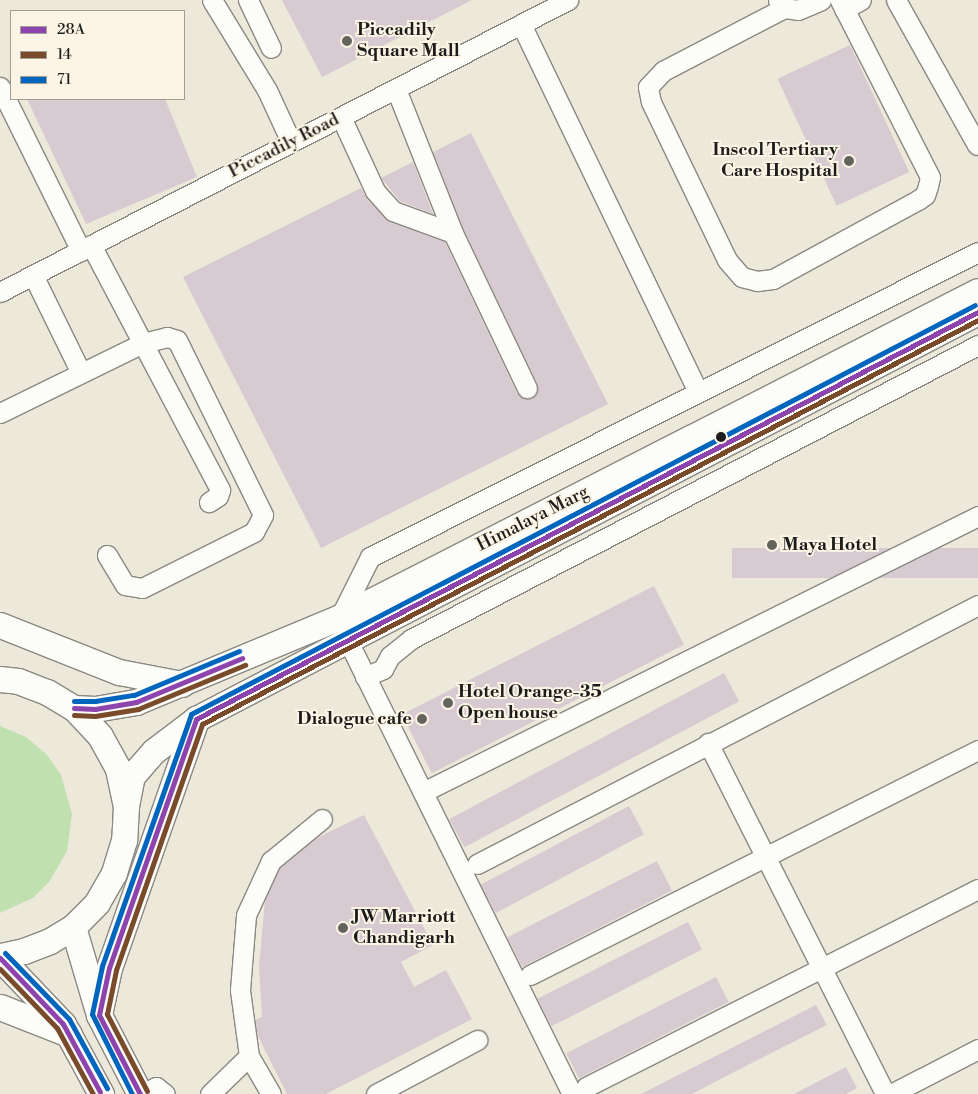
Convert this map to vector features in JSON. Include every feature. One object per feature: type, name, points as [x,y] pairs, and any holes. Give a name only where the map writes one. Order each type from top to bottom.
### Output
[{"type":"main road","name":"Himalaya Marg","points":[[74,708],[95,709],[136,702],[340,618],[978,291]]},
{"type":"main road","name":"Himalaya Marg","points":[[126,806],[132,776],[154,751],[196,719],[978,312]]},
{"type":"main road","points":[[0,625],[119,672],[182,684]]},
{"type":"main road","points":[[0,679],[18,681],[47,692],[74,708],[100,736],[118,770],[126,806],[124,840],[114,873],[97,902],[73,927],[24,951],[0,957],[69,1034],[101,1094]]},
{"type":"main road","points":[[99,1015],[109,968],[196,719]]},
{"type":"main road","points":[[73,927],[99,1015],[142,1094]]},
{"type":"main road","points":[[0,1007],[69,1034]]},
{"type":"street","points":[[212,0],[267,90],[291,142]]},
{"type":"street","points":[[248,0],[271,48]]},
{"type":"street","name":"Piccadily Road","points":[[0,292],[568,0]]},
{"type":"street","points":[[821,0],[798,10],[781,4],[663,70],[648,87],[651,102],[727,260],[742,276],[757,280],[773,279],[918,200],[925,195],[928,186],[930,177],[848,3]]},
{"type":"street","points":[[896,0],[977,145]]},
{"type":"street","points":[[521,24],[698,392]]},
{"type":"street","points":[[0,87],[86,248],[143,343],[220,490],[218,496],[209,502]]},
{"type":"street","points":[[396,89],[453,233],[527,388]]},
{"type":"street","points":[[341,117],[375,191],[393,211],[453,233]]},
{"type":"street","points":[[340,618],[370,557],[978,252]]},
{"type":"street","points":[[33,275],[81,373]]},
{"type":"street","points":[[0,413],[143,343],[167,336],[177,340],[263,515],[254,532],[142,588],[125,585],[107,554]]},
{"type":"street","points":[[365,677],[383,669],[390,656],[410,639],[978,345]]},
{"type":"street","points":[[423,792],[978,516]]},
{"type":"street","points":[[477,864],[708,742],[978,605]]},
{"type":"street","points":[[348,641],[423,792],[579,1091],[978,889]]},
{"type":"street","points":[[708,742],[885,1094]]},
{"type":"street","points":[[530,975],[978,750]]},
{"type":"street","points":[[271,1094],[248,1056],[240,990],[246,915],[271,861],[322,819]]},
{"type":"street","points":[[376,1094],[478,1040]]},
{"type":"street","points":[[891,1094],[978,1049]]},
{"type":"street","points":[[214,1092],[248,1056]]},
{"type":"street","points":[[142,1094],[156,1087],[165,1094]]},
{"type":"green space","points":[[0,726],[26,737],[47,755],[61,775],[72,814],[67,851],[49,882],[33,898],[0,913]]},
{"type":"building","name":"Piccadily Square Mall","points":[[282,0],[472,0],[322,77]]},
{"type":"building","points":[[850,45],[909,172],[837,206],[777,79]]},
{"type":"building","points":[[27,100],[165,100],[197,177],[86,224]]},
{"type":"building","points":[[471,133],[608,404],[321,548],[183,277],[361,188],[367,199],[389,221],[445,242],[517,393],[526,399],[532,398],[538,389],[537,383],[463,228],[433,152]]},
{"type":"building","points":[[413,162],[433,214],[400,201],[381,178]]},
{"type":"building","points":[[732,548],[978,548],[978,578],[732,578]]},
{"type":"building","points":[[654,586],[684,645],[432,773],[402,714]]},
{"type":"building","points":[[724,673],[739,701],[464,847],[449,819]]},
{"type":"building","points":[[629,806],[644,834],[496,913],[481,885]]},
{"type":"building","name":"JW Marriott Chandigarh","points":[[364,815],[433,945],[401,962],[414,987],[446,970],[472,1019],[326,1094],[287,1094],[258,1036],[255,1020],[262,1017],[259,966],[265,900],[280,868],[317,838]]},
{"type":"building","points":[[657,861],[672,890],[522,967],[507,937]]},
{"type":"building","points":[[688,922],[702,950],[551,1026],[537,999]]},
{"type":"building","points":[[716,977],[729,1002],[579,1078],[566,1053]]},
{"type":"building","points":[[816,1005],[827,1025],[692,1094],[641,1094]]},
{"type":"building","points":[[846,1067],[857,1088],[846,1094],[794,1094]]},
{"type":"transit line","name":"71","points":[[132,1094],[92,1014],[102,966],[191,714],[975,305]]},
{"type":"transit line","name":"28A","points":[[140,1094],[99,1015],[109,968],[196,719],[978,312]]},
{"type":"transit line","name":"14","points":[[147,1091],[107,1014],[116,970],[202,724],[978,320]]},
{"type":"transit line","name":"71","points":[[74,701],[95,701],[134,695],[239,651]]},
{"type":"transit line","name":"28A","points":[[74,708],[95,709],[136,702],[242,658]]},
{"type":"transit line","name":"14","points":[[74,715],[95,716],[138,709],[245,665]]},
{"type":"transit line","name":"71","points":[[5,953],[69,1019],[107,1088]]},
{"type":"transit line","name":"28A","points":[[0,958],[63,1024],[100,1092]]},
{"type":"transit line","name":"14","points":[[0,969],[57,1028],[93,1094]]},
{"type":"place","name":"Piccadily Square Mall","points":[[347,41]]},
{"type":"place","name":"Inscol Tertiary Care Hospital","points":[[849,161]]},
{"type":"place","name":"Maya Hotel","points":[[772,545]]},
{"type":"place","name":"Hotel Orange-35 Open house","points":[[448,703]]},
{"type":"place","name":"Dialogue cafe","points":[[422,719]]},
{"type":"place","name":"JW Marriott Chandigarh","points":[[343,928]]}]
